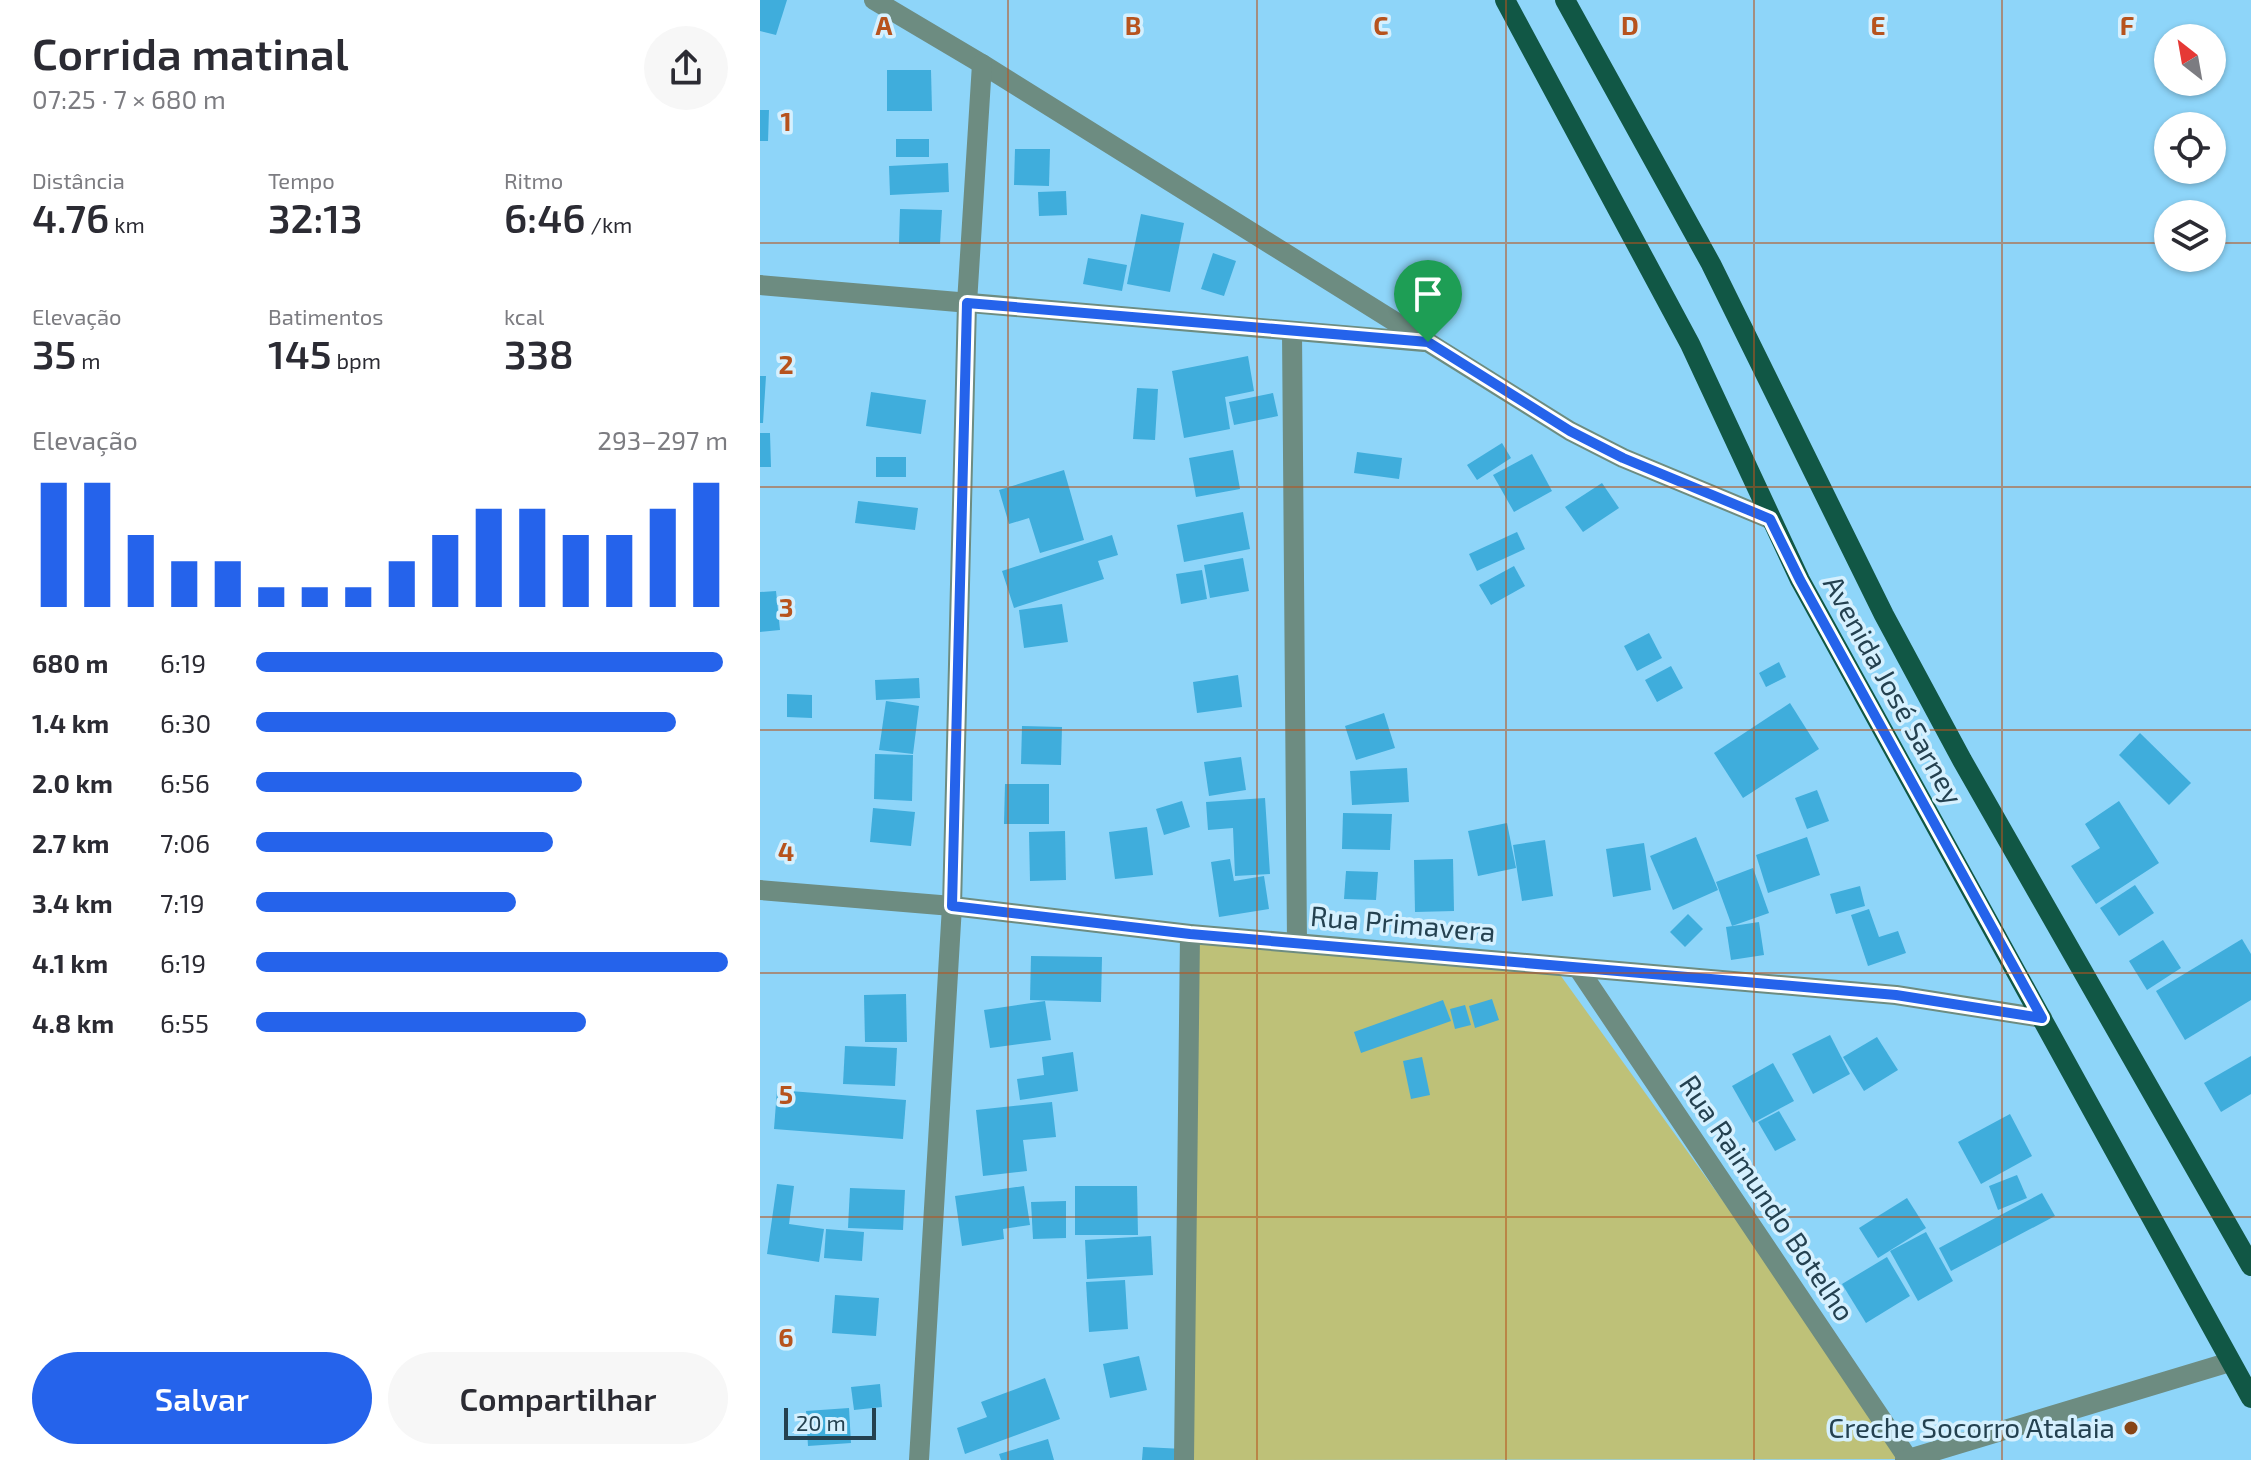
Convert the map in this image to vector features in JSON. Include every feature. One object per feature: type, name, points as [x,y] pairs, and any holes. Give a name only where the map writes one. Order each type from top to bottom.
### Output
[{"type":"main road","name":"Avenida José Sarney","points":[[1505,0],[1690,344],[1800,580],[2251,1398]]},
{"type":"main road","name":"Avenida José Sarney","points":[[1565,0],[1711,264],[1884,615],[1962,760],[2251,1266]]},
{"type":"street","points":[[874,0],[982,64],[1570,431],[1770,519]]},
{"type":"street","points":[[919,1460],[952,906],[967,303],[982,64]]},
{"type":"street","points":[[760,285],[1428,342]]},
{"type":"street","points":[[1292,332],[1297,943]]},
{"type":"street","name":"Rua Primavera","points":[[760,890],[952,906],[1190,934],[1896,995],[2042,1018]]},
{"type":"street","points":[[1184,1460],[1190,934]]},
{"type":"street","name":"Rua Raimundo Botelho","points":[[1578,968],[1908,1460]]},
{"type":"street","points":[[1908,1460],[2230,1362]]},
{"type":"green space","points":[[1190,934],[1553,965],[1909,1459],[1184,1460]]},
{"type":"building","points":[[760,0],[787,0],[776,35],[760,31]]},
{"type":"building","points":[[887,70],[931,70],[932,111],[887,111]]},
{"type":"building","points":[[760,110],[769,110],[768,141],[760,141]]},
{"type":"building","points":[[896,139],[929,139],[929,157],[896,157]]},
{"type":"building","points":[[1015,149],[1050,149],[1049,186],[1014,185]]},
{"type":"building","points":[[948,163],[949,192],[890,195],[889,166]]},
{"type":"building","points":[[1066,191],[1067,215],[1039,216],[1038,192]]},
{"type":"building","points":[[900,209],[942,210],[940,244],[899,244]]},
{"type":"building","points":[[1141,214],[1184,223],[1170,292],[1127,284]]},
{"type":"building","points":[[1213,253],[1236,261],[1224,296],[1201,289]]},
{"type":"building","points":[[1088,258],[1127,265],[1122,291],[1083,284]]},
{"type":"building","points":[[1248,356],[1254,391],[1225,397],[1230,429],[1184,438],[1172,371]]},
{"type":"building","points":[[760,376],[766,376],[763,423],[760,423]]},
{"type":"building","points":[[1137,388],[1158,389],[1155,440],[1133,439]]},
{"type":"building","points":[[871,392],[926,400],[921,434],[866,426]]},
{"type":"building","points":[[1273,393],[1278,416],[1234,425],[1229,402]]},
{"type":"building","points":[[760,433],[770,433],[771,467],[760,467]]},
{"type":"building","points":[[1502,443],[1511,458],[1477,480],[1467,465]]},
{"type":"building","points":[[1233,450],[1240,489],[1196,497],[1189,458]]},
{"type":"building","points":[[1357,452],[1402,458],[1399,479],[1354,473]]},
{"type":"building","points":[[1532,454],[1552,491],[1514,512],[1493,475]]},
{"type":"building","points":[[876,457],[906,457],[906,477],[876,477]]},
{"type":"building","points":[[1064,470],[1084,540],[1040,553],[1029,518],[1009,524],[999,490]]},
{"type":"building","points":[[1602,483],[1619,508],[1583,532],[1565,507]]},
{"type":"building","points":[[858,501],[918,508],[915,530],[855,523]]},
{"type":"building","points":[[1243,512],[1250,549],[1184,562],[1177,525]]},
{"type":"building","points":[[1517,532],[1525,549],[1477,571],[1469,554]]},
{"type":"building","points":[[1112,535],[1118,555],[1098,561],[1104,579],[1014,608],[1002,571]]},
{"type":"building","points":[[1243,558],[1249,591],[1210,598],[1204,565]]},
{"type":"building","points":[[1514,566],[1525,586],[1491,605],[1479,585]]},
{"type":"building","points":[[1202,570],[1207,599],[1181,604],[1176,574]]},
{"type":"building","points":[[776,591],[780,630],[760,632],[760,592]]},
{"type":"building","points":[[1062,604],[1068,642],[1024,648],[1019,610]]},
{"type":"building","points":[[1649,633],[1662,658],[1637,671],[1624,646]]},
{"type":"building","points":[[1779,662],[1786,677],[1766,687],[1759,673]]},
{"type":"building","points":[[1671,666],[1683,688],[1657,702],[1645,680]]},
{"type":"building","points":[[1238,675],[1242,707],[1197,713],[1193,682]]},
{"type":"building","points":[[919,678],[920,698],[876,700],[875,680]]},
{"type":"building","points":[[787,694],[812,695],[812,718],[787,717]]},
{"type":"building","points":[[886,701],[919,706],[913,754],[879,750]]},
{"type":"building","points":[[1790,703],[1819,749],[1743,798],[1714,753]]},
{"type":"building","points":[[1384,713],[1395,748],[1356,760],[1345,726]]},
{"type":"building","points":[[1022,726],[1062,727],[1061,765],[1021,764]]},
{"type":"building","points":[[2140,733],[2191,783],[2169,805],[2119,755]]},
{"type":"building","points":[[875,754],[913,755],[912,801],[874,799]]},
{"type":"building","points":[[1241,757],[1246,790],[1209,796],[1204,762]]},
{"type":"building","points":[[1407,768],[1409,802],[1352,805],[1350,771]]},
{"type":"building","points":[[1005,784],[1049,784],[1049,824],[1004,824]]},
{"type":"building","points":[[1817,790],[1829,821],[1807,829],[1795,798]]},
{"type":"building","points":[[1265,798],[1270,874],[1235,876],[1233,828],[1208,830],[1206,802]]},
{"type":"building","points":[[1182,801],[1190,827],[1164,835],[1156,809]]},
{"type":"building","points":[[2119,801],[2159,863],[2096,904],[2071,866],[2100,848],[2085,824]]},
{"type":"building","points":[[873,808],[915,812],[911,846],[870,842]]},
{"type":"building","points":[[1343,813],[1392,814],[1390,850],[1342,849]]},
{"type":"building","points":[[1507,823],[1516,868],[1478,876],[1468,831]]},
{"type":"building","points":[[1147,827],[1153,875],[1115,879],[1109,832]]},
{"type":"building","points":[[1065,831],[1066,880],[1030,881],[1029,832]]},
{"type":"building","points":[[1696,837],[1718,890],[1673,910],[1650,856]]},
{"type":"building","points":[[1807,837],[1820,875],[1768,893],[1756,855]]},
{"type":"building","points":[[1545,840],[1553,896],[1522,901],[1513,845]]},
{"type":"building","points":[[1644,843],[1651,890],[1613,897],[1606,849]]},
{"type":"building","points":[[1230,859],[1234,881],[1264,876],[1269,909],[1219,917],[1211,862]]},
{"type":"building","points":[[1453,859],[1454,911],[1415,912],[1414,860]]},
{"type":"building","points":[[1753,868],[1769,913],[1732,926],[1716,882]]},
{"type":"building","points":[[1346,871],[1378,872],[1376,900],[1344,899]]},
{"type":"building","points":[[2135,885],[2154,913],[2119,936],[2100,908]]},
{"type":"building","points":[[1860,886],[1865,906],[1836,914],[1830,894]]},
{"type":"building","points":[[1869,909],[1879,937],[1898,931],[1906,953],[1868,966],[1851,915]]},
{"type":"building","points":[[1688,914],[1703,929],[1685,947],[1670,932]]},
{"type":"building","points":[[1759,922],[1764,955],[1731,960],[1726,927]]},
{"type":"building","points":[[2242,939],[2251,954],[2251,1000],[2185,1040],[2156,991]]},
{"type":"building","points":[[2163,940],[2181,968],[2147,990],[2129,961]]},
{"type":"building","points":[[1031,956],[1102,957],[1101,1002],[1030,1000]]},
{"type":"building","points":[[906,994],[907,1042],[865,1042],[864,995]]},
{"type":"building","points":[[1492,999],[1499,1020],[1475,1028],[1469,1006]]},
{"type":"building","points":[[1443,1000],[1451,1021],[1361,1053],[1354,1032]]},
{"type":"building","points":[[1045,1001],[1051,1040],[990,1048],[984,1010]]},
{"type":"building","points":[[1465,1005],[1471,1025],[1455,1029],[1450,1009]]},
{"type":"building","points":[[1830,1035],[1850,1074],[1813,1094],[1792,1054]]},
{"type":"building","points":[[1877,1037],[1898,1070],[1864,1091],[1843,1057]]},
{"type":"building","points":[[845,1046],[897,1048],[895,1086],[843,1084]]},
{"type":"building","points":[[1073,1052],[1078,1091],[1020,1100],[1017,1079],[1044,1075],[1042,1057]]},
{"type":"building","points":[[2251,1056],[2251,1094],[2221,1112],[2204,1083]]},
{"type":"building","points":[[1422,1057],[1430,1095],[1411,1099],[1403,1061]]},
{"type":"building","points":[[1773,1063],[1794,1101],[1753,1123],[1732,1086]]},
{"type":"building","points":[[777,1090],[906,1100],[903,1139],[774,1129]]},
{"type":"building","points":[[1052,1102],[1056,1137],[1023,1140],[1027,1171],[983,1176],[976,1110]]},
{"type":"building","points":[[1779,1111],[1796,1140],[1775,1151],[1758,1122]]},
{"type":"building","points":[[2010,1114],[2032,1156],[1981,1184],[1958,1142]]},
{"type":"building","points":[[2017,1175],[2027,1198],[1998,1210],[1989,1186]]},
{"type":"building","points":[[777,1184],[794,1186],[789,1224],[824,1229],[819,1262],[767,1254]]},
{"type":"building","points":[[1024,1186],[1030,1225],[1003,1229],[1004,1239],[962,1246],[955,1196]]},
{"type":"building","points":[[1075,1186],[1137,1186],[1138,1235],[1075,1235]]},
{"type":"building","points":[[850,1188],[905,1190],[903,1230],[848,1228]]},
{"type":"building","points":[[2042,1193],[2055,1216],[1951,1271],[1939,1248]]},
{"type":"building","points":[[1907,1198],[1926,1228],[1878,1258],[1859,1228]]},
{"type":"building","points":[[1066,1201],[1066,1238],[1033,1239],[1031,1202]]},
{"type":"building","points":[[826,1229],[864,1232],[862,1261],[824,1258]]},
{"type":"building","points":[[1926,1232],[1953,1281],[1918,1301],[1890,1251]]},
{"type":"building","points":[[1151,1236],[1153,1275],[1087,1279],[1085,1240]]},
{"type":"building","points":[[1887,1257],[1910,1296],[1866,1323],[1842,1284]]},
{"type":"building","points":[[1125,1280],[1128,1329],[1089,1332],[1086,1282]]},
{"type":"building","points":[[835,1295],[879,1298],[876,1336],[832,1333]]},
{"type":"building","points":[[1139,1356],[1147,1390],[1110,1398],[1103,1364]]},
{"type":"building","points":[[1045,1378],[1060,1419],[965,1454],[957,1428],[987,1417],[981,1402]]},
{"type":"building","points":[[880,1384],[882,1407],[854,1410],[851,1387]]},
{"type":"building","points":[[849,1408],[851,1443],[808,1446],[806,1411]]},
{"type":"building","points":[[1048,1439],[1054,1460],[1001,1460],[999,1454]]},
{"type":"building","points":[[1143,1447],[1184,1449],[1183,1460],[1142,1460]]},
{"type":"place","name":"Creche Socorro Atalaia","points":[[2131,1428]]},
{"type":"route","points":[[967,303],[1428,342],[1570,431],[1623,458],[1770,519],[1800,580],[2042,1018],[1896,995],[1190,934],[952,906],[967,303]]}]
